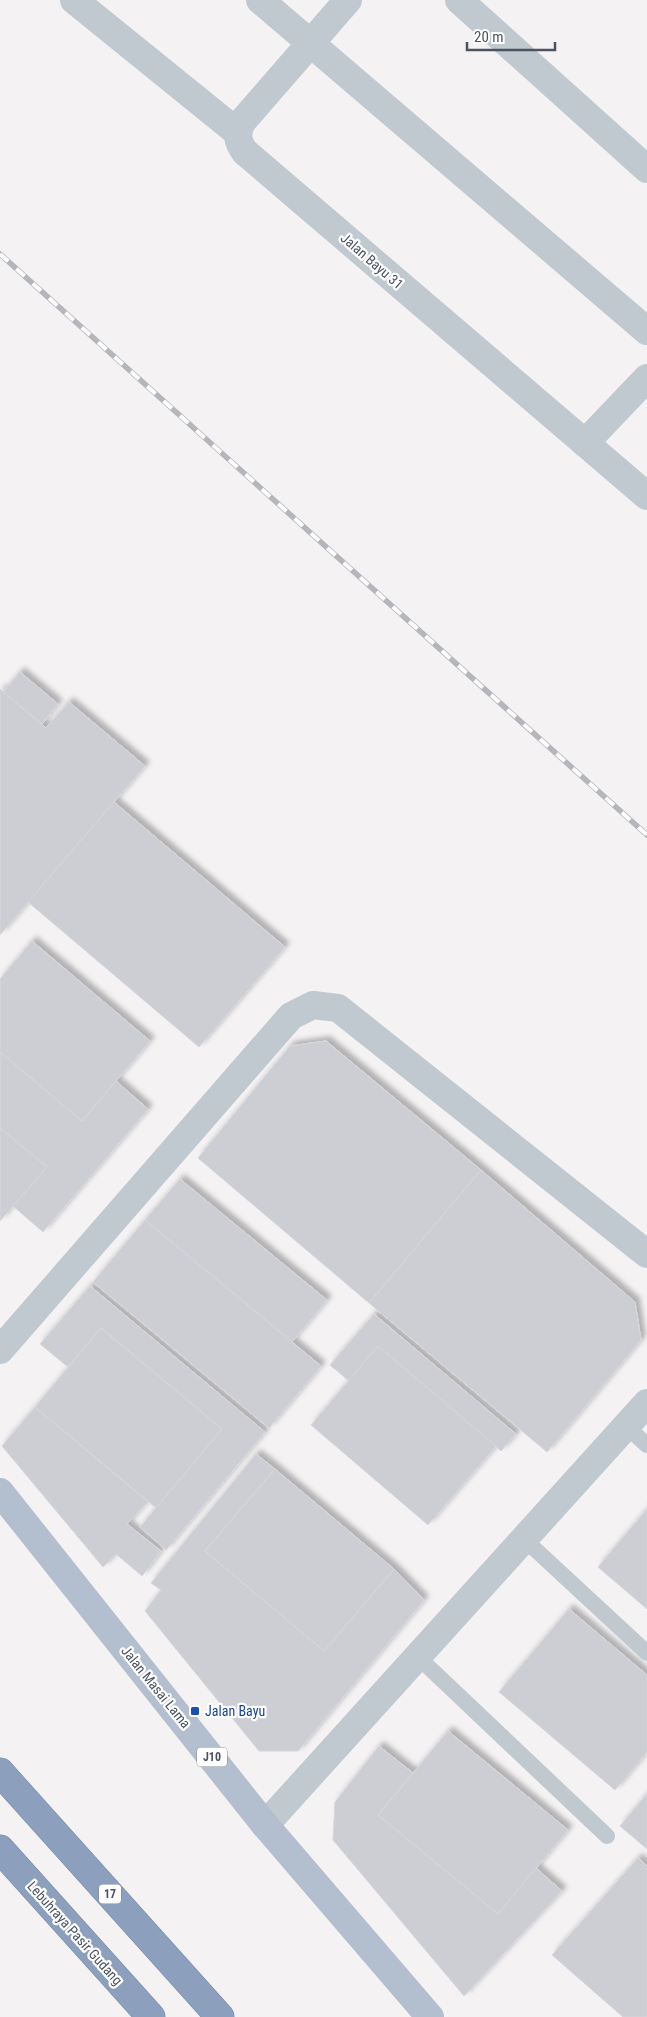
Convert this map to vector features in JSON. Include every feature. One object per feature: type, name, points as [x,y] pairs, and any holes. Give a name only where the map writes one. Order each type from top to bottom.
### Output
[{"type":"highway","name":"17","points":[[0,1772],[220,2017]]},
{"type":"highway","name":"Lebuhraya Pasir Gudang","points":[[0,1849],[151,2017]]},
{"type":"main road","name":"Jalan Masai Lama","points":[[0,1492],[265,1825],[430,2017]]},
{"type":"street","points":[[74,0],[238,132],[242,122],[348,0]]},
{"type":"street","points":[[260,0],[647,331]]},
{"type":"street","points":[[459,0],[647,169]]},
{"type":"street","name":"Jalan Bayu 31","points":[[238,132],[238,143],[245,152],[647,496]]},
{"type":"street","points":[[585,443],[647,378]]},
{"type":"street","points":[[0,1350],[291,1016],[313,1005],[338,1008],[647,1254]]},
{"type":"street","points":[[265,1825],[647,1403]]},
{"type":"lane","points":[[626,1426],[647,1445]]},
{"type":"lane","points":[[524,1539],[647,1653]]},
{"type":"lane","points":[[418,1657],[607,1836]]},
{"type":"building","points":[[20,672],[58,704],[42,724],[3,692]]},
{"type":"building","points":[[0,689],[46,728],[69,702],[145,766],[0,935]]},
{"type":"building","points":[[114,802],[285,947],[199,1047],[28,902]]},
{"type":"building","points":[[32,941],[150,1041],[82,1121],[0,1052],[0,979]]},
{"type":"building","points":[[326,1041],[481,1170],[369,1303],[198,1158],[290,1046]]},
{"type":"building","points":[[0,1052],[82,1121],[116,1081],[148,1109],[43,1232],[13,1206],[47,1167],[0,1128]]},
{"type":"building","points":[[0,1128],[47,1167],[0,1221]]},
{"type":"building","points":[[481,1170],[635,1302],[641,1340],[547,1452],[369,1303]]},
{"type":"building","points":[[180,1179],[327,1300],[292,1342],[145,1220]]},
{"type":"building","points":[[145,1220],[321,1366],[269,1428],[93,1282]]},
{"type":"building","points":[[90,1286],[265,1432],[166,1550],[140,1527],[222,1429],[101,1328],[68,1367],[40,1344]]},
{"type":"building","points":[[374,1314],[516,1434],[501,1451],[378,1346],[349,1381],[330,1365]]},
{"type":"building","points":[[101,1328],[222,1429],[156,1508],[35,1407]]},
{"type":"building","points":[[378,1346],[496,1446],[428,1525],[311,1425]]},
{"type":"building","points":[[35,1407],[148,1502],[127,1524],[161,1551],[142,1576],[116,1554],[103,1567],[2,1446]]},
{"type":"building","points":[[256,1454],[275,1469],[205,1551],[324,1651],[394,1569],[424,1600],[298,1751],[259,1751],[145,1611],[161,1590],[151,1583]]},
{"type":"building","points":[[275,1469],[394,1569],[324,1651],[205,1551]]},
{"type":"building","points":[[647,1509],[647,1609],[598,1567]]},
{"type":"building","points":[[569,1609],[647,1675],[647,1752],[615,1790],[499,1692]]},
{"type":"building","points":[[448,1731],[568,1830],[498,1914],[378,1815]]},
{"type":"building","points":[[379,1746],[413,1773],[378,1815],[498,1914],[536,1868],[562,1891],[464,1996],[333,1840],[335,1802]]},
{"type":"building","points":[[647,1794],[647,1849],[620,1826]]},
{"type":"building","points":[[638,1858],[647,1866],[647,2017],[623,2017],[552,1955]]},
{"type":"railway","points":[[0,254],[647,835]]},
{"type":"place","name":"Jalan Bayu","points":[[195,1711]]}]
